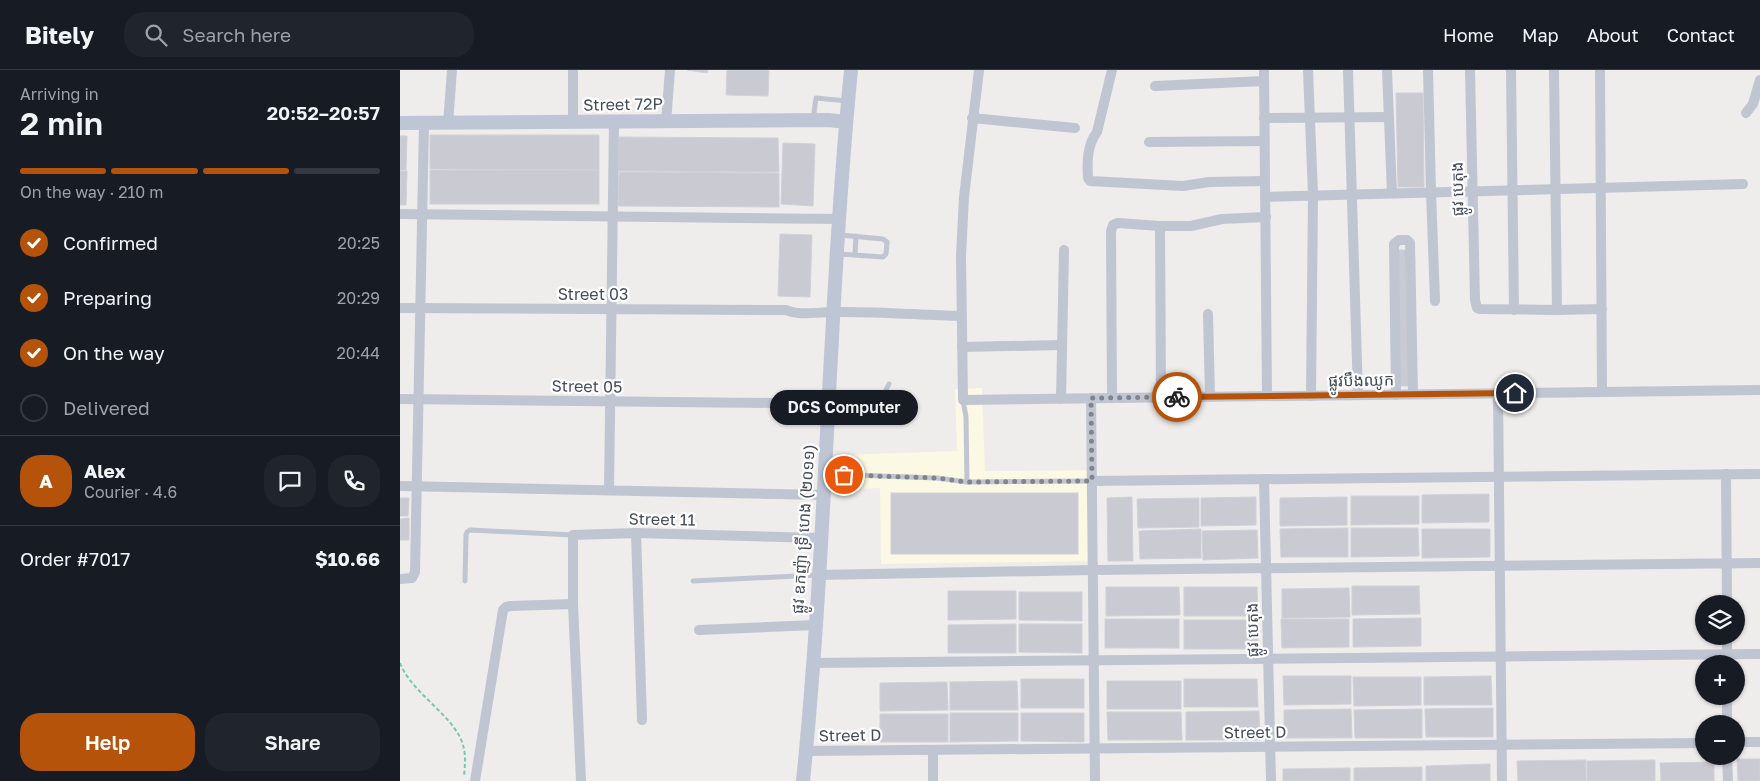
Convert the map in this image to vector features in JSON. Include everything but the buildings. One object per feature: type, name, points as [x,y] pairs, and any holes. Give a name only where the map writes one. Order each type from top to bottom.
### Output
[{"type":"main road","name":"ផ្លូវ ឧកញ៉ា ទ្រី ហេង (២០១១)","points":[[803,781],[825,474],[838,219],[851,70]]},
{"type":"main road","name":"Street 72P","points":[[400,123],[813,120],[846,122]]},
{"type":"street","points":[[448,124],[452,70]]},
{"type":"street","points":[[573,70],[573,122]]},
{"type":"street","points":[[666,122],[670,70]]},
{"type":"street","points":[[963,400],[961,256],[964,197],[979,70]]},
{"type":"street","points":[[1112,70],[1097,132],[1092,139],[1089,151],[1088,178],[1090,181],[1183,186],[1209,182],[1264,181]]},
{"type":"street","points":[[1264,70],[1267,396]]},
{"type":"street","points":[[1308,70],[1313,195],[1311,396]]},
{"type":"street","points":[[1348,70],[1358,395]]},
{"type":"street","points":[[1387,70],[1392,193]]},
{"type":"street","points":[[1428,70],[1436,300]]},
{"type":"street","name":"ផ្លូវ បេតុង","points":[[1470,70],[1475,300],[1477,308],[1480,309],[1514,310]]},
{"type":"street","points":[[1511,70],[1514,310],[1602,309]]},
{"type":"street","points":[[1554,70],[1557,310]]},
{"type":"street","points":[[1600,70],[1602,392]]},
{"type":"street","points":[[1746,113],[1753,104],[1760,80]]},
{"type":"street","points":[[1155,86],[1264,81]]},
{"type":"street","points":[[1264,118],[1389,117]]},
{"type":"street","points":[[972,118],[1076,128]]},
{"type":"street","points":[[609,490],[614,122]]},
{"type":"street","points":[[400,579],[412,578],[415,572],[424,124]]},
{"type":"street","points":[[1149,142],[1264,141]]},
{"type":"street","points":[[1265,197],[1743,184]]},
{"type":"street","points":[[400,214],[838,219]]},
{"type":"street","points":[[1112,398],[1111,230],[1113,225],[1118,223],[1160,226],[1199,225],[1222,219],[1266,217]]},
{"type":"street","points":[[1160,226],[1161,398]]},
{"type":"street","points":[[1396,394],[1394,244],[1399,240],[1407,240],[1410,243],[1413,394]]},
{"type":"street","points":[[1061,399],[1064,250]]},
{"type":"street","name":"Street 03","points":[[400,308],[786,310],[791,306],[809,307],[833,312],[961,316]]},
{"type":"street","points":[[1208,314],[1210,397]]},
{"type":"street","points":[[962,347],[1061,345]]},
{"type":"street","name":"ផ្លូវបឹងឈូក","points":[[963,400],[1760,390]]},
{"type":"street","points":[[1498,393],[1502,781]]},
{"type":"street","points":[[1091,398],[1095,781]]},
{"type":"street","name":"Street 05","points":[[400,399],[774,403],[829,399]]},
{"type":"street","points":[[1726,474],[1727,595]]},
{"type":"street","points":[[1092,481],[1760,474]]},
{"type":"street","name":"ផ្លូវ បេតុង","points":[[1264,479],[1271,781]]},
{"type":"street","points":[[400,486],[823,495]]},
{"type":"street","points":[[636,533],[642,720]]},
{"type":"street","name":"Street 11","points":[[573,534],[636,533],[820,538]]},
{"type":"street","points":[[573,534],[573,604],[581,781]]},
{"type":"street","points":[[818,575],[1760,563]]},
{"type":"street","points":[[475,781],[503,610],[506,607],[512,606],[573,604]]},
{"type":"street","points":[[699,630],[815,624]]},
{"type":"street","points":[[1745,656],[1760,654]]},
{"type":"street","points":[[812,663],[1501,657],[1695,659]]},
{"type":"street","name":"Street D","points":[[806,751],[1695,742]]},
{"type":"street","points":[[1745,742],[1760,742]]},
{"type":"street","points":[[933,750],[933,781]]},
{"type":"street","points":[[1728,765],[1728,781]]},
{"type":"lane","points":[[813,120],[816,98],[848,102]]},
{"type":"lane","points":[[836,254],[883,257],[886,254],[886,240],[837,235]]},
{"type":"lane","points":[[855,255],[856,236]]},
{"type":"lane","points":[[829,399],[878,395],[885,392],[889,384]]},
{"type":"lane","points":[[963,400],[966,417],[967,482]]},
{"type":"lane","points":[[825,474],[937,478],[967,482],[1092,481]]},
{"type":"lane","points":[[465,581],[466,536],[470,530],[573,534]]},
{"type":"lane","points":[[693,581],[818,575]]},
{"type":"path","points":[[400,663],[405,675],[456,730],[463,745],[464,781]]},
{"type":"shaded area","points":[[982,388],[985,471],[1097,470],[1098,561],[881,564],[880,488],[835,490],[838,455],[957,451],[955,389]]},
{"type":"way so far","points":[[844,475],[937,478],[967,482],[1092,481],[1091,398],[1177,397]]},
{"type":"place","name":"DCS Computer","points":[[844,475]]},
{"type":"route","points":[[1177,397],[1515,393]]}]
